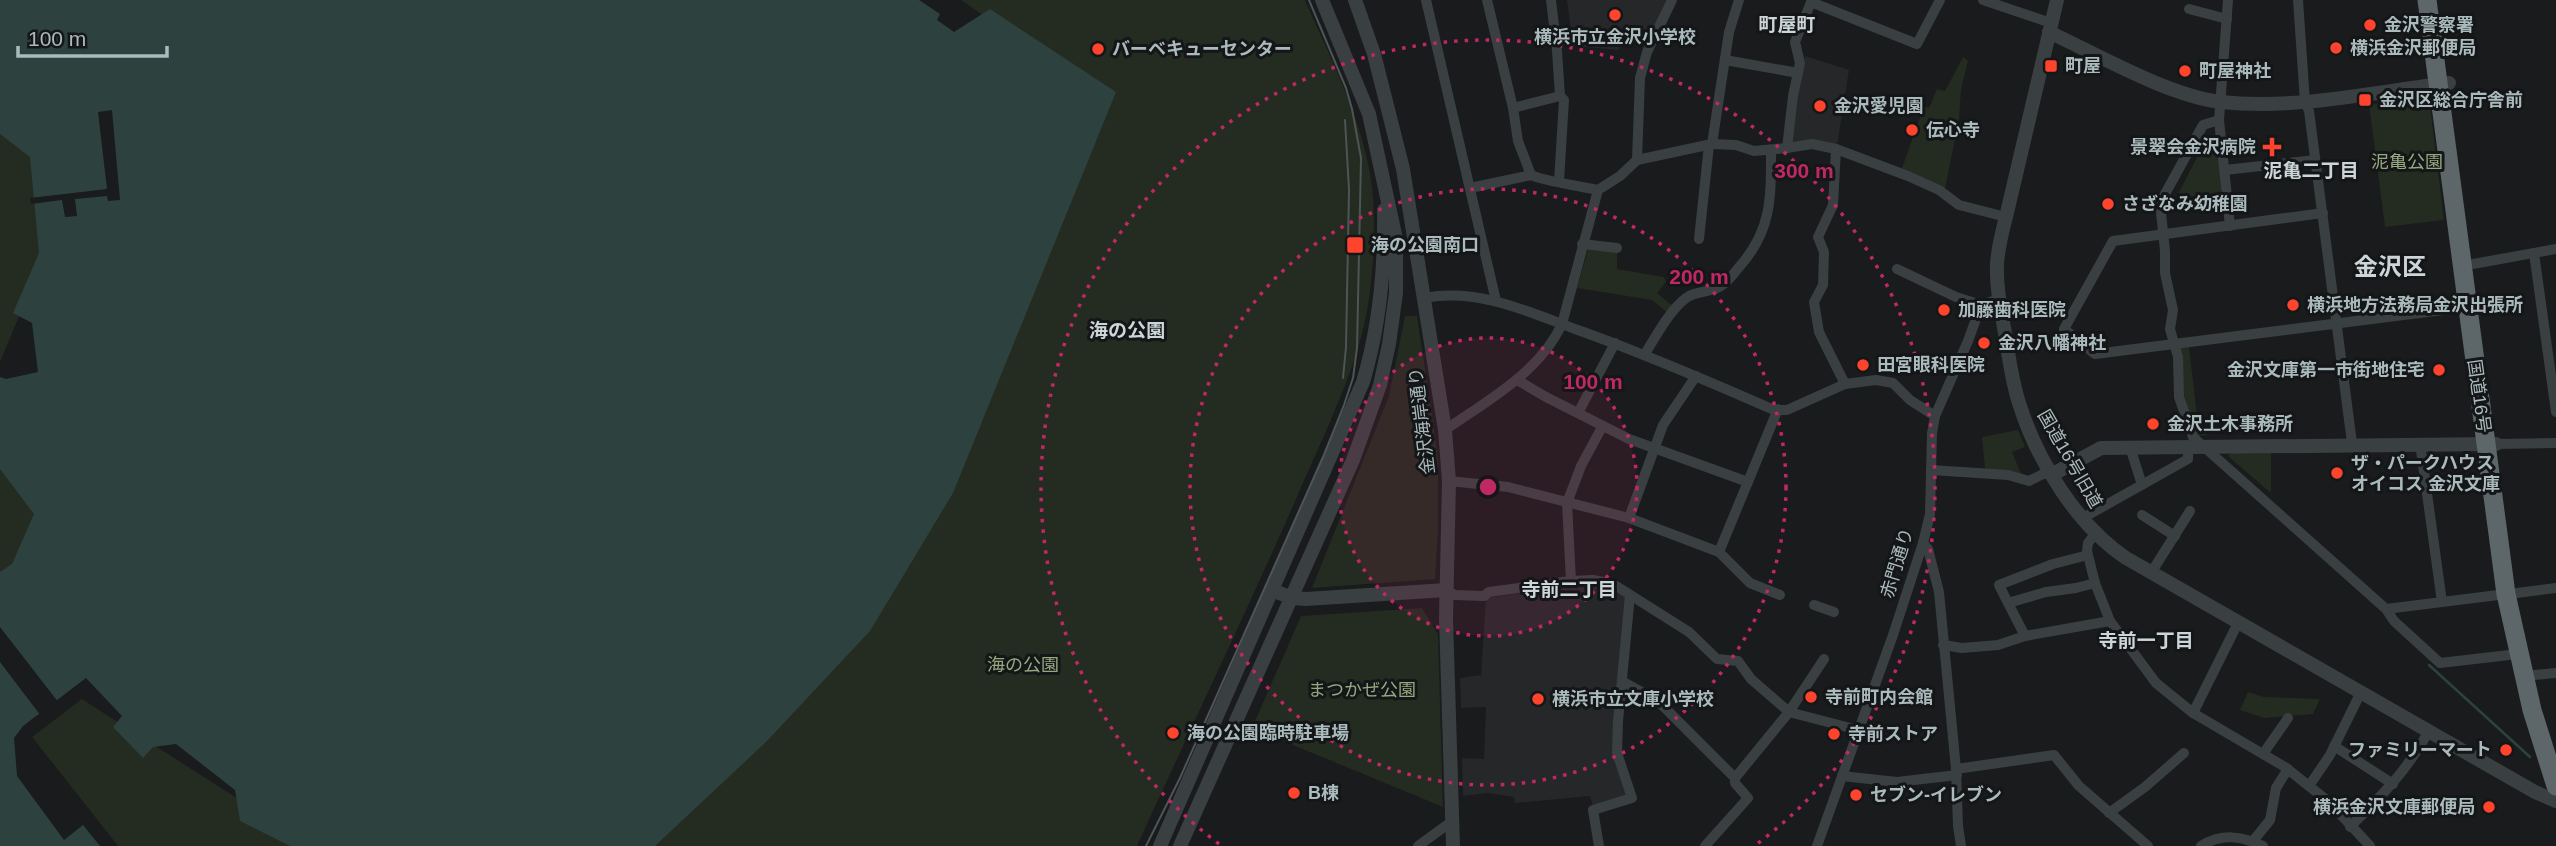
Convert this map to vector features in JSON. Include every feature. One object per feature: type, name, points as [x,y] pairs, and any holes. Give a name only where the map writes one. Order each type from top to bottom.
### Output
[{"type":"highway","name":"国道16号","points":[[2427,0],[2473,264],[2491,443]]},
{"type":"highway","name":"国道16号","points":[[2438,0],[2443,84],[2467,307],[2491,443],[2518,654],[2556,786]]},
{"type":"highway","name":"国道16号","points":[[2512,594],[2555,752]]},
{"type":"street","points":[[1180,846],[1353,460],[1385,365],[1394,309],[1396,239],[1369,114],[1322,0]]},
{"type":"street","name":"金沢海岸通り","points":[[1355,0],[1374,54],[1393,125],[1425,298],[1445,430],[1453,846]]},
{"type":"street","points":[[1426,0],[1496,301]]},
{"type":"street","points":[[1487,0],[1513,108],[1518,141],[1531,175],[1537,179],[1598,190]]},
{"type":"street","points":[[1550,0],[1558,51],[1560,96],[1564,100],[1559,181]]},
{"type":"street","points":[[1636,160],[1640,78],[1647,52],[1671,0]]},
{"type":"street","points":[[1699,239],[1710,145],[1729,31],[1739,0]]},
{"type":"street","points":[[1787,148],[1800,63],[1795,42],[1811,1],[1917,44],[1940,0]]},
{"type":"street","points":[[1983,0],[2050,28],[2176,91],[2219,102],[2305,102],[2443,84]]},
{"type":"street","name":"国道16号旧道","points":[[2057,0],[1997,264],[1999,299],[2020,406],[2038,448],[2081,519],[2118,552],[2151,573],[2556,801]]},
{"type":"street","points":[[2228,0],[2219,120],[2230,226]]},
{"type":"street","points":[[2298,0],[2305,102],[2309,111],[2352,443]]},
{"type":"street","points":[[2189,9],[2227,19]]},
{"type":"street","points":[[1725,60],[1798,73]]},
{"type":"street","points":[[1513,108],[1560,96]]},
{"type":"street","points":[[2219,120],[2203,125],[2160,203],[2165,273],[2173,310],[2170,329],[2178,357],[2179,397],[2193,437],[2386,609],[2395,621],[2440,663],[2518,654]]},
{"type":"street","points":[[1445,430],[1517,380],[1546,351],[1562,324],[1598,190],[1620,176],[1636,160],[1710,145],[1736,145],[1754,151],[1771,151],[1812,144],[1836,149],[1929,186],[1959,205],[2006,217]]},
{"type":"street","points":[[1836,149],[1833,205],[1818,237],[1823,247],[1823,285],[1814,302],[1819,332],[1845,384]]},
{"type":"street","points":[[1645,354],[1663,325],[1686,298],[1717,288],[1726,282],[1755,250],[1766,223],[1771,198],[1771,151]]},
{"type":"street","points":[[2225,170],[2315,160]]},
{"type":"street","points":[[1160,846],[1348,422],[1369,362],[1380,307],[1384,264],[1384,175]]},
{"type":"street","points":[[1470,188],[1531,175]]},
{"type":"street","points":[[2323,213],[2113,241],[2064,329],[2095,354],[2467,307]]},
{"type":"street","points":[[1583,244],[1617,248]]},
{"type":"street","points":[[2473,264],[2556,249]]},
{"type":"street","points":[[2533,253],[2556,412]]},
{"type":"street","points":[[1897,269],[1956,297],[1981,305],[1999,299]]},
{"type":"street","points":[[1425,298],[1456,295],[1496,301],[1645,354],[1774,410],[1787,410],[1845,384],[1876,380],[1893,383],[1910,400],[1935,416]]},
{"type":"street","name":"赤門通り","points":[[1817,846],[1923,543],[1930,514],[1932,433],[1935,416],[1981,305]]},
{"type":"street","points":[[1578,414],[1615,343]]},
{"type":"street","points":[[1629,518],[1664,425],[1696,376]]},
{"type":"street","points":[[1517,380],[1602,427],[1748,482]]},
{"type":"street","points":[[1718,552],[1778,409]]},
{"type":"street","points":[[1571,581],[1567,503],[1581,466],[1602,427]]},
{"type":"street","points":[[1931,470],[2008,475],[2029,481],[2043,474],[2053,474],[2101,448],[2352,443],[2556,443]]},
{"type":"street","points":[[2420,443],[2442,602]]},
{"type":"street","points":[[2081,519],[2189,459],[2188,446]]},
{"type":"street","points":[[2130,447],[2143,485]]},
{"type":"street","points":[[1448,481],[1508,487],[1629,518],[1718,552],[1750,583],[1780,595]]},
{"type":"street","points":[[2151,573],[2190,511]]},
{"type":"street","points":[[2142,515],[2175,536]]},
{"type":"street","points":[[2095,534],[2088,543],[2088,555],[2095,583],[2110,621],[2156,683],[2193,713],[2288,769],[2329,802],[2370,846]]},
{"type":"street","points":[[1923,543],[1928,549],[1938,592],[1961,846]]},
{"type":"street","points":[[2025,636],[1999,585],[2053,564],[2088,555]]},
{"type":"street","points":[[1272,590],[1292,598],[1306,599],[1446,590],[1455,595],[1484,596],[1489,592],[1571,581],[1593,580],[1613,584],[1689,632],[1717,659],[1738,661],[1751,679],[1790,712],[1858,730]]},
{"type":"street","points":[[2008,603],[2046,592],[2095,583]]},
{"type":"street","points":[[2386,609],[2556,588]]},
{"type":"street","points":[[1600,846],[1593,810],[1632,798],[1617,753],[1630,594]]},
{"type":"street","points":[[1814,605],[1834,612]]},
{"type":"street","points":[[1943,645],[1962,648],[1998,645],[2025,636],[2110,621]]},
{"type":"street","points":[[2193,713],[2238,623]]},
{"type":"street","points":[[1735,778],[1790,712],[1824,659]]},
{"type":"street","points":[[2534,675],[2556,673]]},
{"type":"street","points":[[1622,681],[1658,701],[1735,778],[1735,783],[1748,798],[1705,846]]},
{"type":"street","points":[[2309,786],[2334,746],[2361,692]]},
{"type":"street","points":[[2263,754],[2288,718]]},
{"type":"street","points":[[2350,827],[2413,760],[2429,731]]},
{"type":"street","points":[[2334,746],[2393,784]]},
{"type":"street","points":[[2109,813],[2184,753]]},
{"type":"street","points":[[1842,776],[1897,782],[2054,755],[2079,786],[2148,846]]},
{"type":"street","points":[[2201,846],[2218,838],[2248,838],[2258,844],[2270,820],[2276,788],[2288,769]]},
{"type":"street","points":[[1418,846],[1451,822]]},
{"type":"shaded area","points":[[0,0],[919,0],[940,14],[937,20],[954,32],[990,9],[1116,92],[953,493],[870,631],[766,742],[655,846],[290,846],[240,821],[235,790],[176,744],[153,747],[143,758],[113,727],[122,716],[86,678],[23,726],[14,738],[17,776],[64,840],[83,825],[100,846],[0,846],[0,572],[12,564],[34,514],[0,469],[0,377],[6,379],[38,372],[32,323],[13,313],[39,253],[30,157],[0,134]]},
{"type":"shaded area","name":"横浜市立金沢小学校","points":[[1567,0],[1666,0],[1653,34],[1622,30],[1619,50],[1573,46]]},
{"type":"shaded area","name":"金沢愛児園","points":[[1805,56],[1849,70],[1837,146],[1790,143]]},
{"type":"shaded area","name":"横浜市立文庫小学校","points":[[1587,585],[1614,590],[1626,598],[1613,731],[1626,795],[1593,806],[1590,796],[1515,803],[1514,797],[1487,793],[1463,796],[1462,758],[1484,759],[1486,707],[1461,708],[1460,678],[1481,675],[1486,598]]},
{"type":"green space","name":"海の公園","points":[[961,0],[1305,0],[1358,125],[1372,186],[1374,247],[1370,289],[1358,349],[1342,394],[1275,547],[1137,846],[634,846],[1101,98]]},
{"type":"green space","points":[[1963,57],[1968,61],[1945,189],[1902,168],[1924,106],[1929,108],[1937,89],[1945,91]]},
{"type":"green space","name":"泥亀公園","points":[[2429,97],[2444,220],[2385,227],[2369,105]]},
{"type":"green space","points":[[0,124],[37,155],[45,254],[0,362]]},
{"type":"green space","points":[[2212,139],[2220,152],[2221,193],[2176,198],[2204,144]]},
{"type":"green space","points":[[1588,250],[1617,252],[1617,269],[1664,277],[1666,282],[1657,293],[1674,307],[1669,314],[1652,300],[1577,288]]},
{"type":"green space","points":[[1405,316],[1417,316],[1438,458],[1435,579],[1312,588],[1389,396]]},
{"type":"green space","points":[[2189,347],[2198,424],[2207,435],[2198,436],[2194,431],[2183,392],[2179,348]]},
{"type":"green space","points":[[2018,430],[2025,447],[2012,452],[2022,476],[1985,469],[1982,437]]},
{"type":"green space","points":[[0,448],[40,518],[17,568],[0,583]]},
{"type":"green space","points":[[2230,453],[2271,453],[2271,493],[2231,459],[2228,456]]},
{"type":"green space","name":"まつかぜ公園","points":[[1422,608],[1438,634],[1443,807],[1252,728],[1301,616]]},
{"type":"green space","points":[[2248,692],[2264,697],[2320,699],[2313,714],[2264,718],[2240,710]]},
{"type":"green space","points":[[82,699],[312,846],[118,846],[32,737]]},
{"type":"pier","points":[[112,110],[120,200],[108,201],[107,196],[75,199],[77,216],[65,217],[62,200],[31,204],[30,198],[107,189],[98,112]]},
{"type":"pier","points":[[0,627],[59,703],[41,716],[0,662]]},
{"type":"waterway","points":[[2429,665],[2530,757]]},
{"type":"tram line","points":[[1146,846],[1180,778],[1323,457],[1353,378],[1357,348],[1361,158],[1346,88],[1309,0]]},
{"type":"tram line","points":[[1343,378],[1349,190],[1345,120]]},
{"type":"place","name":"横浜市立金沢小学校","points":[[1615,15]]},
{"type":"place","name":"金沢警察署","points":[[2370,25]]},
{"type":"place","name":"横浜金沢郵便局","points":[[2336,48]]},
{"type":"place","name":"バーベキューセンター","points":[[1098,49]]},
{"type":"place","name":"町屋","points":[[2051,66]]},
{"type":"place","name":"町屋神社","points":[[2185,71]]},
{"type":"place","name":"金沢区総合庁舎前","points":[[2365,100]]},
{"type":"place","name":"金沢愛児園","points":[[1820,106]]},
{"type":"place","name":"伝心寺","points":[[1912,130]]},
{"type":"place","name":"景翠会金沢病院","points":[[2272,147]]},
{"type":"place","name":"さざなみ幼稚園","points":[[2108,204]]},
{"type":"place","name":"海の公園南口","points":[[1355,245]]},
{"type":"place","name":"横浜地方法務局金沢出張所","points":[[2293,305]]},
{"type":"place","name":"加藤歯科医院","points":[[1944,310]]},
{"type":"place","name":"金沢八幡神社","points":[[1984,343]]},
{"type":"place","name":"田宮眼科医院","points":[[1863,365]]},
{"type":"place","name":"金沢文庫第一市街地住宅","points":[[2439,370]]},
{"type":"place","name":"金沢土木事務所","points":[[2153,424]]},
{"type":"place","name":"ザ・パークハウス オイコス 金沢文庫","points":[[2337,473]]},
{"type":"place","name":"寺前町内会館","points":[[1811,697]]},
{"type":"place","name":"横浜市立文庫小学校","points":[[1538,699]]},
{"type":"place","name":"海の公園臨時駐車場","points":[[1173,733]]},
{"type":"place","name":"寺前ストア","points":[[1834,734]]},
{"type":"place","name":"ファミリーマート","points":[[2506,750]]},
{"type":"place","name":"B棟","points":[[1294,793]]},
{"type":"place","name":"セブン-イレブン","points":[[1856,795]]},
{"type":"place","name":"横浜金沢文庫郵便局","points":[[2489,807]]},
{"type":"district","name":"町屋町","points":[[1787,24]]},
{"type":"district","name":"泥亀二丁目","points":[[2311,170]]},
{"type":"district","name":"金沢区","points":[[2390,267]]},
{"type":"district","name":"海の公園","points":[[1127,330]]},
{"type":"district","name":"寺前二丁目","points":[[1569,589]]},
{"type":"district","name":"寺前一丁目","points":[[2146,640]]}]
